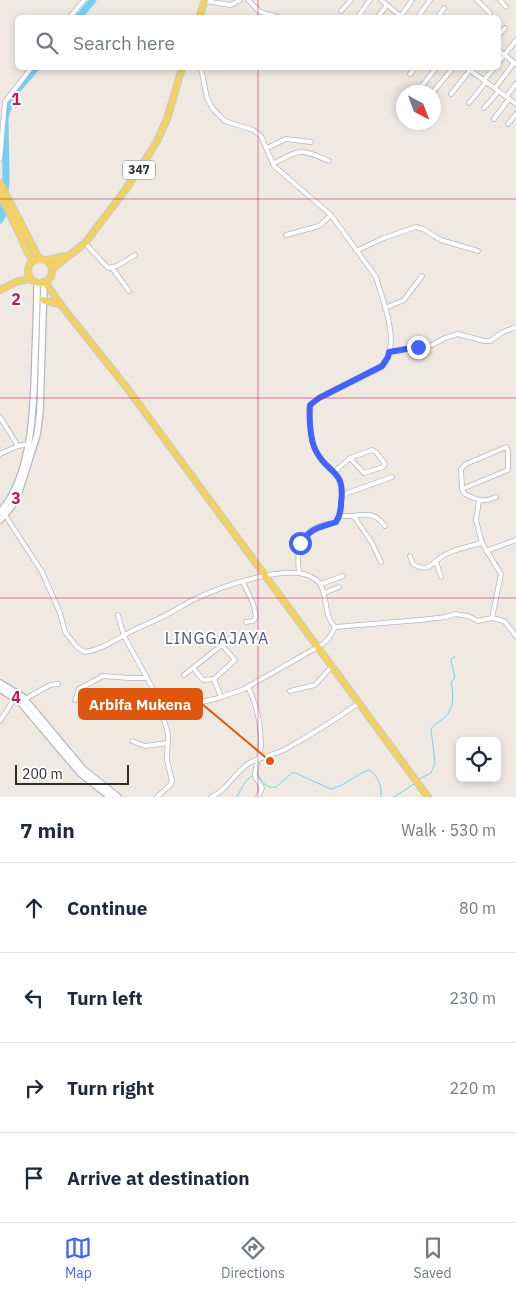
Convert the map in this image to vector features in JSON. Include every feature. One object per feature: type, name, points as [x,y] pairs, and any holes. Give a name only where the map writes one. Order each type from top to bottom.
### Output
[{"type":"main road","points":[[200,15],[205,1]]},
{"type":"main road","name":"347","points":[[67,256],[85,243],[126,189],[158,141],[167,119],[181,70]]},
{"type":"main road","points":[[0,183],[8,207],[13,213]]},
{"type":"main road","points":[[3,195],[36,259]]},
{"type":"main road","points":[[36,259],[47,260],[67,256]]},
{"type":"main road","points":[[42,282],[67,256]]},
{"type":"main road","points":[[18,281],[36,259]]},
{"type":"main road","points":[[47,260],[51,272],[53,293]]},
{"type":"main road","points":[[27,270],[30,279]]},
{"type":"main road","points":[[0,290],[18,281],[30,279],[42,282],[53,293],[127,388],[428,797]]},
{"type":"main road","points":[[43,300],[61,304]]},
{"type":"street","points":[[72,15],[84,0]]},
{"type":"street","points":[[205,1],[231,5],[240,0]]},
{"type":"street","points":[[248,0],[260,12],[271,15]]},
{"type":"street","points":[[341,11],[351,0]]},
{"type":"street","points":[[359,15],[370,0]]},
{"type":"street","points":[[381,0],[400,15]]},
{"type":"street","points":[[402,15],[412,0]]},
{"type":"street","points":[[419,15],[430,0]]},
{"type":"street","points":[[477,0],[490,13]]},
{"type":"street","points":[[500,0],[506,7]]},
{"type":"street","points":[[380,15],[388,5]]},
{"type":"street","points":[[440,15],[444,8]]},
{"type":"street","points":[[501,33],[505,28]]},
{"type":"street","points":[[501,59],[516,40]]},
{"type":"street","points":[[484,108],[515,63],[501,52]]},
{"type":"street","points":[[0,159],[1,123],[5,102],[29,70]]},
{"type":"street","points":[[202,70],[208,98],[214,109],[226,121],[249,128],[258,134],[267,148],[272,164],[331,215],[356,251],[375,273],[390,324],[389,352],[382,366],[319,398],[310,405],[314,446],[319,456],[342,483],[342,495],[340,516],[336,522],[317,527],[300,543],[298,551],[299,572]]},
{"type":"street","points":[[410,74],[413,70]]},
{"type":"street","points":[[423,85],[434,70]]},
{"type":"street","points":[[440,85],[451,70]]},
{"type":"street","points":[[451,94],[470,70]]},
{"type":"street","points":[[472,70],[516,104]]},
{"type":"street","points":[[469,103],[493,70]]},
{"type":"street","points":[[494,119],[516,84]]},
{"type":"street","points":[[508,124],[516,114]]},
{"type":"street","points":[[267,148],[286,139],[311,142]]},
{"type":"street","points":[[272,164],[296,151],[306,151],[329,161]]},
{"type":"street","points":[[286,235],[319,226],[331,215]]},
{"type":"street","points":[[356,251],[414,227],[423,229],[441,240],[478,251]]},
{"type":"street","points":[[85,243],[103,265],[108,268],[112,268],[135,255]]},
{"type":"street","points":[[112,268],[129,291]]},
{"type":"street","points":[[385,308],[404,300],[422,276]]},
{"type":"street","points":[[24,470],[37,411],[43,300],[42,282]]},
{"type":"street","points":[[42,282],[36,435],[16,500],[2,516],[42,572],[66,632],[77,647],[85,652],[110,644],[195,600],[243,582],[266,576],[299,572],[308,575],[321,584],[327,616],[335,626]]},
{"type":"street","points":[[389,352],[432,344],[458,334],[490,341],[503,332],[516,327]]},
{"type":"street","points":[[0,417],[18,446]]},
{"type":"street","points":[[0,454],[18,446],[29,444]]},
{"type":"street","points":[[462,489],[508,470],[508,448],[505,447],[463,466],[461,469],[462,489],[465,494],[484,502],[496,497]]},
{"type":"street","points":[[334,472],[350,458],[372,450],[376,452],[385,464],[384,467],[364,473],[350,458]]},
{"type":"street","points":[[342,495],[392,477]]},
{"type":"street","points":[[479,501],[476,520],[482,542],[486,551],[500,570],[502,578],[492,618]]},
{"type":"street","points":[[340,516],[373,515],[385,526]]},
{"type":"street","points":[[351,516],[360,524],[381,562]]},
{"type":"street","points":[[486,551],[516,540]]},
{"type":"street","points":[[410,556],[413,564],[419,568],[430,567],[451,552],[482,542]]},
{"type":"street","points":[[436,561],[441,576]]},
{"type":"street","points":[[321,584],[343,576]]},
{"type":"street","points":[[243,582],[253,603],[256,617],[253,621],[246,622]]},
{"type":"street","points":[[324,593],[339,587]]},
{"type":"street","points":[[335,626],[420,620],[456,614],[468,616],[478,621],[492,618],[504,621],[514,628],[516,636]]},
{"type":"street","points":[[118,615],[124,636],[146,678],[153,686],[162,712],[168,743],[167,760],[172,781],[157,797]]},
{"type":"street","points":[[162,712],[219,697],[248,687],[318,647],[329,638],[335,626]]},
{"type":"street","points":[[184,674],[233,636]]},
{"type":"street","points":[[193,668],[203,680],[213,679],[235,660],[216,638]]},
{"type":"street","points":[[290,692],[315,685],[332,666]]},
{"type":"street","points":[[75,700],[79,689],[103,676],[146,678]]},
{"type":"street","points":[[213,679],[219,697]]},
{"type":"street","points":[[0,683],[16,696],[80,773],[110,797]]},
{"type":"street","points":[[25,699],[50,685],[58,684]]},
{"type":"street","points":[[248,687],[258,714],[261,746],[256,776],[262,788],[258,797]]},
{"type":"street","points":[[0,689],[25,699],[83,769],[118,797]]},
{"type":"street","points":[[0,721],[16,696]]},
{"type":"street","points":[[211,797],[219,794],[238,771],[252,762],[283,750],[359,703]]},
{"type":"street","points":[[132,741],[145,746],[168,743]]},
{"type":"waterway","points":[[80,15],[93,0]]},
{"type":"waterway","points":[[0,220],[3,214],[6,179],[5,117],[12,96],[34,70]]},
{"type":"waterway","points":[[419,779],[431,773],[435,763],[431,729],[450,710],[453,697],[451,683],[455,677],[451,661],[455,657]]},
{"type":"waterway","points":[[237,797],[250,777],[258,775],[265,784],[270,787],[276,787],[293,772],[331,789],[369,770],[379,782],[381,797]]},
{"type":"waterway","points":[[394,797],[414,784]]},
{"type":"place","name":"Arbifa Mukena","points":[[270,761]]},
{"type":"district","name":"LINGGAJAYA","points":[[217,638]]},
{"type":"route","points":[[300,543],[308,533],[317,527],[336,522],[340,516],[343,488],[340,478],[315,450],[310,405],[319,398],[374,372],[385,363],[389,352],[418,347]]}]
